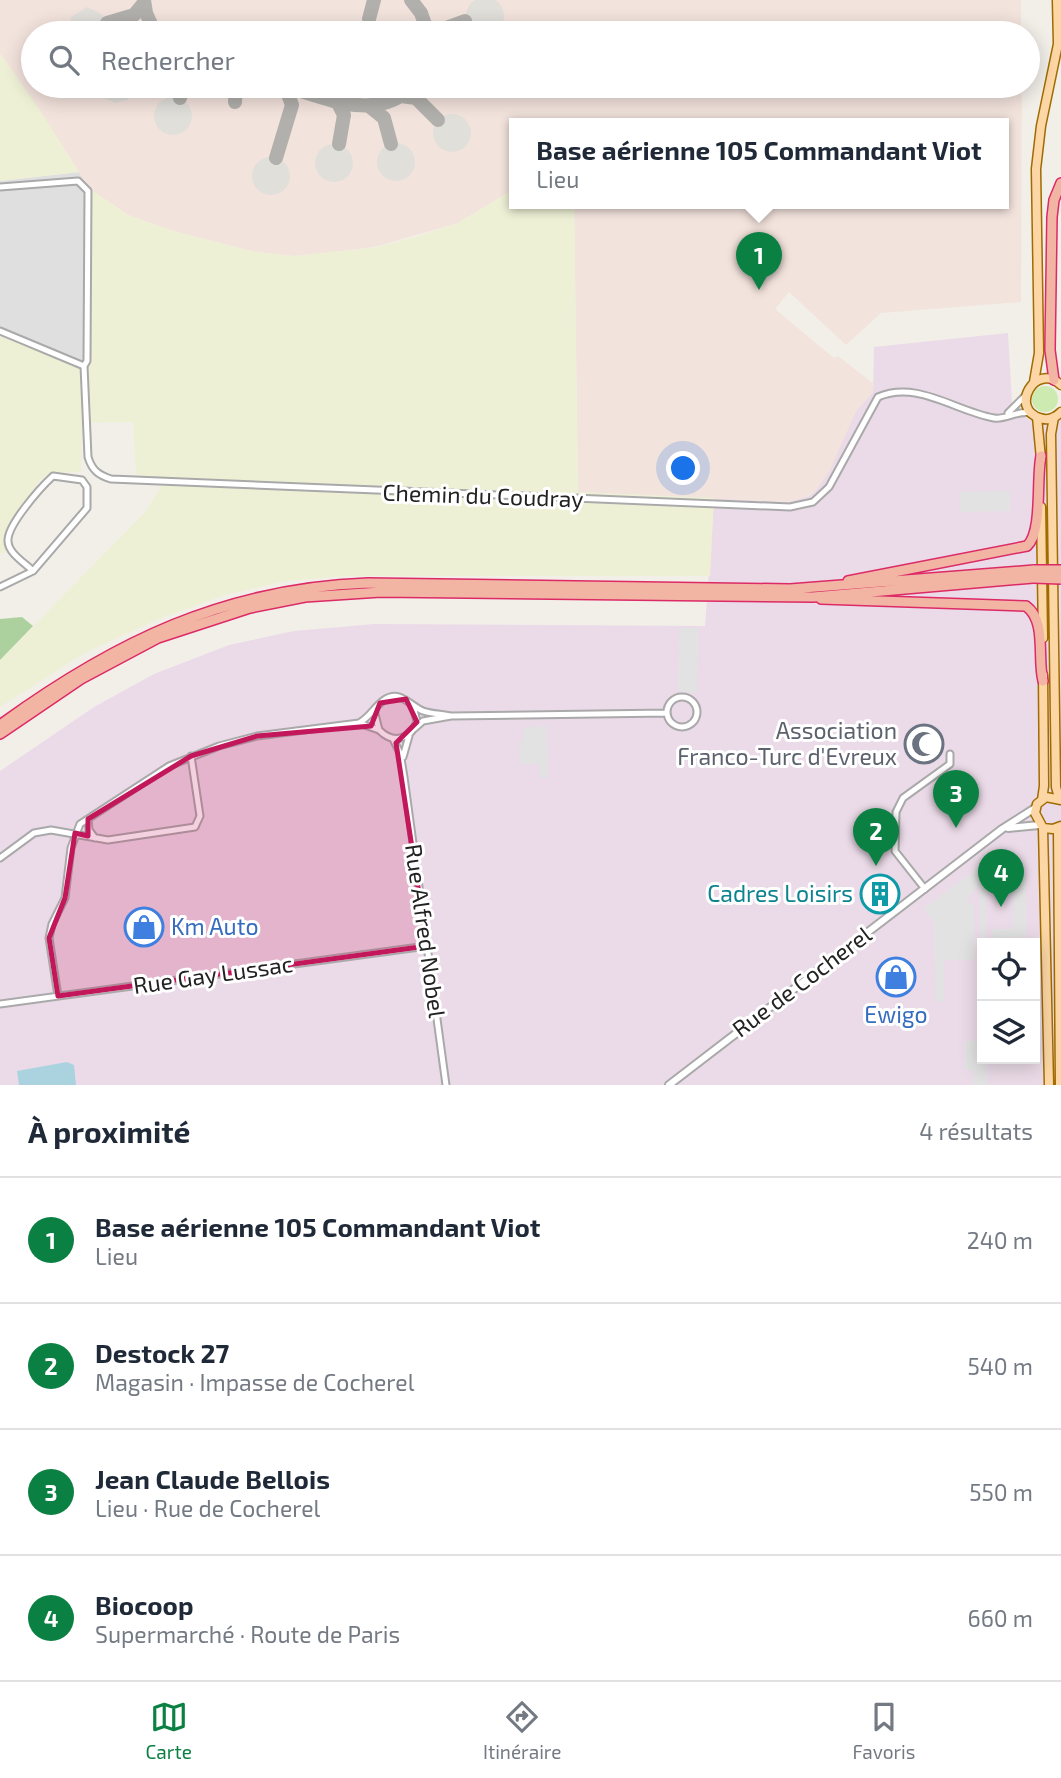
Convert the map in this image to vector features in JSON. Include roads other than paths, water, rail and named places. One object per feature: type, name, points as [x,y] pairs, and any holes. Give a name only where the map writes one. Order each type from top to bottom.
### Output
[{"type":"highway","points":[[1059,383],[1049,350],[1052,217],[1054,200],[1061,183]]},
{"type":"highway","points":[[790,589],[1023,548],[1036,534],[1041,456]]},
{"type":"highway","points":[[0,734],[81,678],[132,650],[214,618],[279,601],[381,592],[813,597],[1061,570]]},
{"type":"highway","points":[[2,723],[66,678],[153,631],[245,599],[302,587],[368,583],[790,589],[1034,574],[1061,579]]},
{"type":"highway","points":[[813,597],[831,602],[947,601],[1026,606],[1038,620],[1043,681]]},
{"type":"main road","points":[[1042,800],[1041,456],[1034,415],[1026,396],[1034,382],[1039,353],[1036,169],[1040,134],[1058,44],[1057,0]]},
{"type":"main road","points":[[1034,382],[1044,378],[1059,383]]},
{"type":"main road","points":[[1034,415],[1058,415],[1051,434],[1056,787],[1060,799],[1050,797],[1042,800],[1035,808],[1041,826],[1049,1085]]},
{"type":"main road","points":[[1041,826],[1060,827],[1060,1085]]},
{"type":"street","name":"Chemin du Coudray","points":[[0,187],[78,181],[88,191],[87,349],[84,366],[87,377],[88,457],[91,468],[111,479],[790,507],[814,502],[829,487],[878,397],[906,390],[995,418],[1021,411],[1034,415]]},
{"type":"street","points":[[0,331],[84,366]]},
{"type":"street","points":[[1006,415],[1026,396]]},
{"type":"street","points":[[0,587],[33,571],[87,508],[87,487],[82,480],[53,476],[12,528],[8,540],[12,551],[33,571]]},
{"type":"street","points":[[359,723],[386,699],[393,697],[405,699],[430,713],[451,716]]},
{"type":"street","points":[[682,697],[691,700],[696,713],[693,722],[681,727],[670,721],[667,713],[670,704],[682,697]]},
{"type":"street","points":[[412,731],[417,718],[413,705]]},
{"type":"street","points":[[376,709],[375,719],[379,730]]},
{"type":"street","points":[[58,996],[49,938],[52,924],[65,898],[75,832],[88,819],[153,775],[191,756],[257,737],[359,723],[379,730],[393,739],[412,731],[423,720],[451,716],[667,713]]},
{"type":"street","name":"Rue Alfred Nobel","points":[[404,777],[403,747],[412,731]]},
{"type":"street","name":"Rue Alfred Nobel","points":[[393,739],[400,753],[404,777],[446,1085]]},
{"type":"street","points":[[925,889],[895,851],[896,812],[903,798],[950,764],[950,754]]},
{"type":"street","points":[[0,858],[34,833],[51,830],[75,832],[108,840],[195,827],[200,816],[191,756]]},
{"type":"street","name":"Rue de Cocherel","points":[[669,1085],[1002,829],[1035,808]]},
{"type":"street","points":[[88,819],[89,830],[95,838]]},
{"type":"street","points":[[1002,829],[1041,826]]},
{"type":"street","name":"Rue Gay Lussac","points":[[0,1004],[427,946]]},
{"type":"water","points":[[67,1062],[74,1065],[76,1085],[19,1085],[17,1071]]},
{"type":"place","name":"Base aérienne 105 Commandant Viot","points":[[759,290]]},
{"type":"place","name":"Association Franco-Turc d'Evreux","points":[[924,744]]},
{"type":"place","name":"Jean Claude Bellois","points":[[956,828]]},
{"type":"place","name":"Destock 27","points":[[876,866]]},
{"type":"place","name":"Cadres Loisirs","points":[[880,894]]},
{"type":"place","name":"Biocoop","points":[[1001,907]]},
{"type":"place","name":"Km Auto","points":[[144,927]]},
{"type":"place","name":"Ewigo","points":[[896,977]]}]
